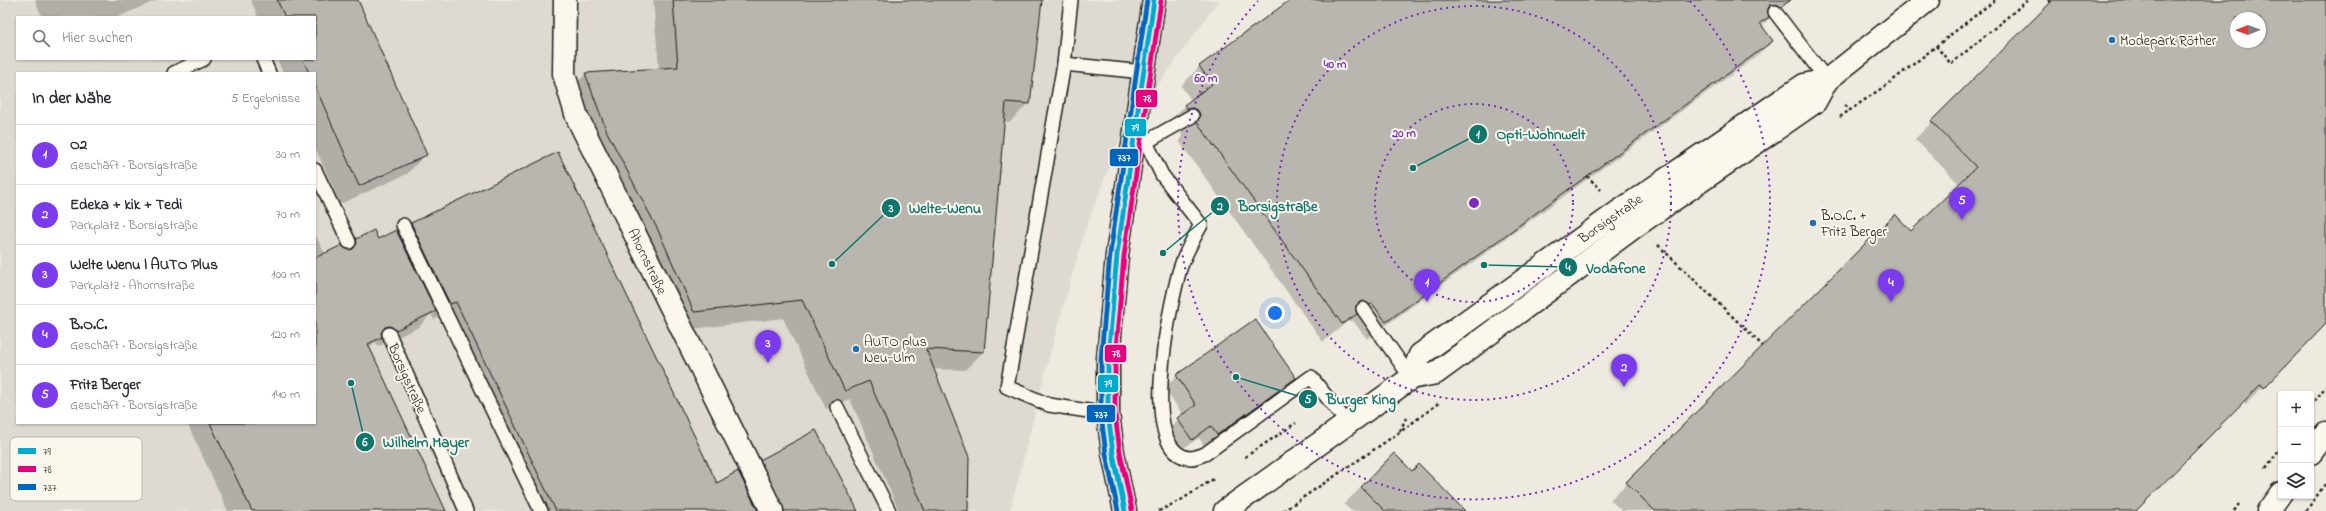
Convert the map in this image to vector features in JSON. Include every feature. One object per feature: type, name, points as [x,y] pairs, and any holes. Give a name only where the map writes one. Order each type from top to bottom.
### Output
[{"type":"street","name":"Ahornstraße","points":[[565,0],[564,74],[577,117],[688,332],[772,511]]},
{"type":"street","points":[[1125,511],[1113,453],[1108,414],[1108,359],[1113,293],[1139,142],[1143,72],[1154,0]]},
{"type":"street","name":"Borsigstraße","points":[[1411,378],[1420,355],[1621,210],[1804,85],[1826,80],[1928,0]]},
{"type":"street","name":"Borsigstraße","points":[[1225,511],[1411,378],[1436,373],[1637,225],[1815,102],[1826,80]]},
{"type":"street","points":[[2314,449],[2326,433]]},
{"type":"street","points":[[2268,511],[2278,497]]},
{"type":"lane","points":[[1071,0],[1064,64],[1007,386],[1049,405],[1108,414]]},
{"type":"lane","points":[[1776,12],[1826,80]]},
{"type":"lane","points":[[176,72],[202,60]]},
{"type":"lane","points":[[263,60],[269,72]]},
{"type":"lane","points":[[1064,64],[1143,72]]},
{"type":"lane","points":[[1192,116],[1139,142],[1162,175],[1201,225],[1189,245],[1180,271],[1171,307],[1161,370],[1161,405],[1164,436],[1171,447],[1180,454],[1191,458],[1205,454],[1311,377],[1348,424]]},
{"type":"lane","points":[[316,172],[349,242]]},
{"type":"lane","points":[[403,225],[541,511]]},
{"type":"lane","points":[[1363,310],[1411,378]]},
{"type":"lane","name":"Borsigstraße","points":[[389,334],[466,511]]},
{"type":"lane","points":[[837,407],[889,511]]},
{"type":"path","points":[[1826,80],[1850,110],[1892,81],[1995,0]]},
{"type":"path","points":[[1936,46],[1951,64],[2028,0]]},
{"type":"path","points":[[1587,176],[1621,210]]},
{"type":"path","points":[[1637,225],[1763,346]]},
{"type":"path","points":[[2314,402],[2326,386]]},
{"type":"path","points":[[1240,461],[1330,400]]},
{"type":"path","points":[[1283,511],[1400,432]]},
{"type":"path","points":[[1159,511],[1182,500],[1220,474]]},
{"type":"path","points":[[2306,511],[2326,483]]},
{"type":"shaded area","points":[[0,0],[1219,0],[1121,136],[1084,233],[1049,358],[1010,511],[0,511]]},
{"type":"building","points":[[277,0],[358,0],[427,155],[359,186],[316,88],[316,72],[309,72],[303,60],[316,60],[316,16],[285,16]]},
{"type":"building","points":[[673,0],[1042,0],[1030,104],[1006,102],[984,352],[926,349],[969,457],[968,511],[925,511],[869,381],[845,391],[802,300],[694,312],[658,230],[607,132],[585,73],[678,67]]},
{"type":"building","points":[[1290,0],[1791,0],[1781,7],[1778,5],[1770,5],[1768,9],[1769,17],[1760,23],[1773,41],[1386,322],[1372,303],[1370,305],[1363,301],[1356,306],[1357,314],[1342,324],[1197,122],[1200,116],[1199,112],[1192,108],[1187,109],[1184,105],[1212,84],[1199,66]]},
{"type":"building","points":[[2053,0],[2326,0],[2326,324],[2264,388],[2261,384],[2136,511],[1655,511],[1626,482],[1895,214],[1911,231],[1976,167],[1931,121]]},
{"type":"building","points":[[558,152],[717,483],[738,471],[758,511],[556,511],[456,302],[450,304],[411,223]]},
{"type":"building","points":[[374,230],[378,239],[396,230],[436,311],[396,330],[390,326],[385,327],[381,333],[382,337],[368,344],[446,511],[252,511],[210,424],[316,424],[316,258],[342,245],[348,250],[353,249],[357,243],[356,239]]},
{"type":"building","points":[[1255,319],[1296,378],[1217,435],[1211,426],[1192,440],[1177,418],[1196,405],[1176,375]]},
{"type":"building","points":[[816,430],[858,511],[784,511],[760,460]]},
{"type":"building","points":[[1394,453],[1412,471],[1419,464],[1465,511],[1385,511],[1361,487]]},
{"type":"transit line","name":"737","points":[[1118,511],[1106,454],[1101,415],[1101,358],[1110,254],[1147,0]]},
{"type":"transit line","name":"79","points":[[1125,511],[1113,453],[1108,414],[1108,359],[1117,255],[1154,0]]},
{"type":"transit line","name":"78","points":[[1132,510],[1120,452],[1115,414],[1115,359],[1124,256],[1161,1]]},
{"type":"place","name":"Modepark Röther","points":[[2112,40]]},
{"type":"place","name":"Opti-Wohnwelt","points":[[1413,168]]},
{"type":"place","name":"Fritz Berger","points":[[1962,220]]},
{"type":"place","name":"B.O.C. + Fritz Berger","points":[[1813,223]]},
{"type":"place","name":"Borsigstraße","points":[[1163,253]]},
{"type":"place","name":"Welte-Wenu","points":[[832,264]]},
{"type":"place","name":"Vodafone","points":[[1484,265]]},
{"type":"place","name":"O2","points":[[1427,302]]},
{"type":"place","name":"B.O.C.","points":[[1891,302]]},
{"type":"place","name":"AUTO plus Neu-Ulm","points":[[856,349]]},
{"type":"place","name":"Welte Wenu | AUTO Plus","points":[[768,363]]},
{"type":"place","name":"Burger King","points":[[1236,377]]},
{"type":"place","name":"Wilhelm Mayer","points":[[351,383]]},
{"type":"place","name":"Edeka + kik + Tedi","points":[[1624,387]]}]
